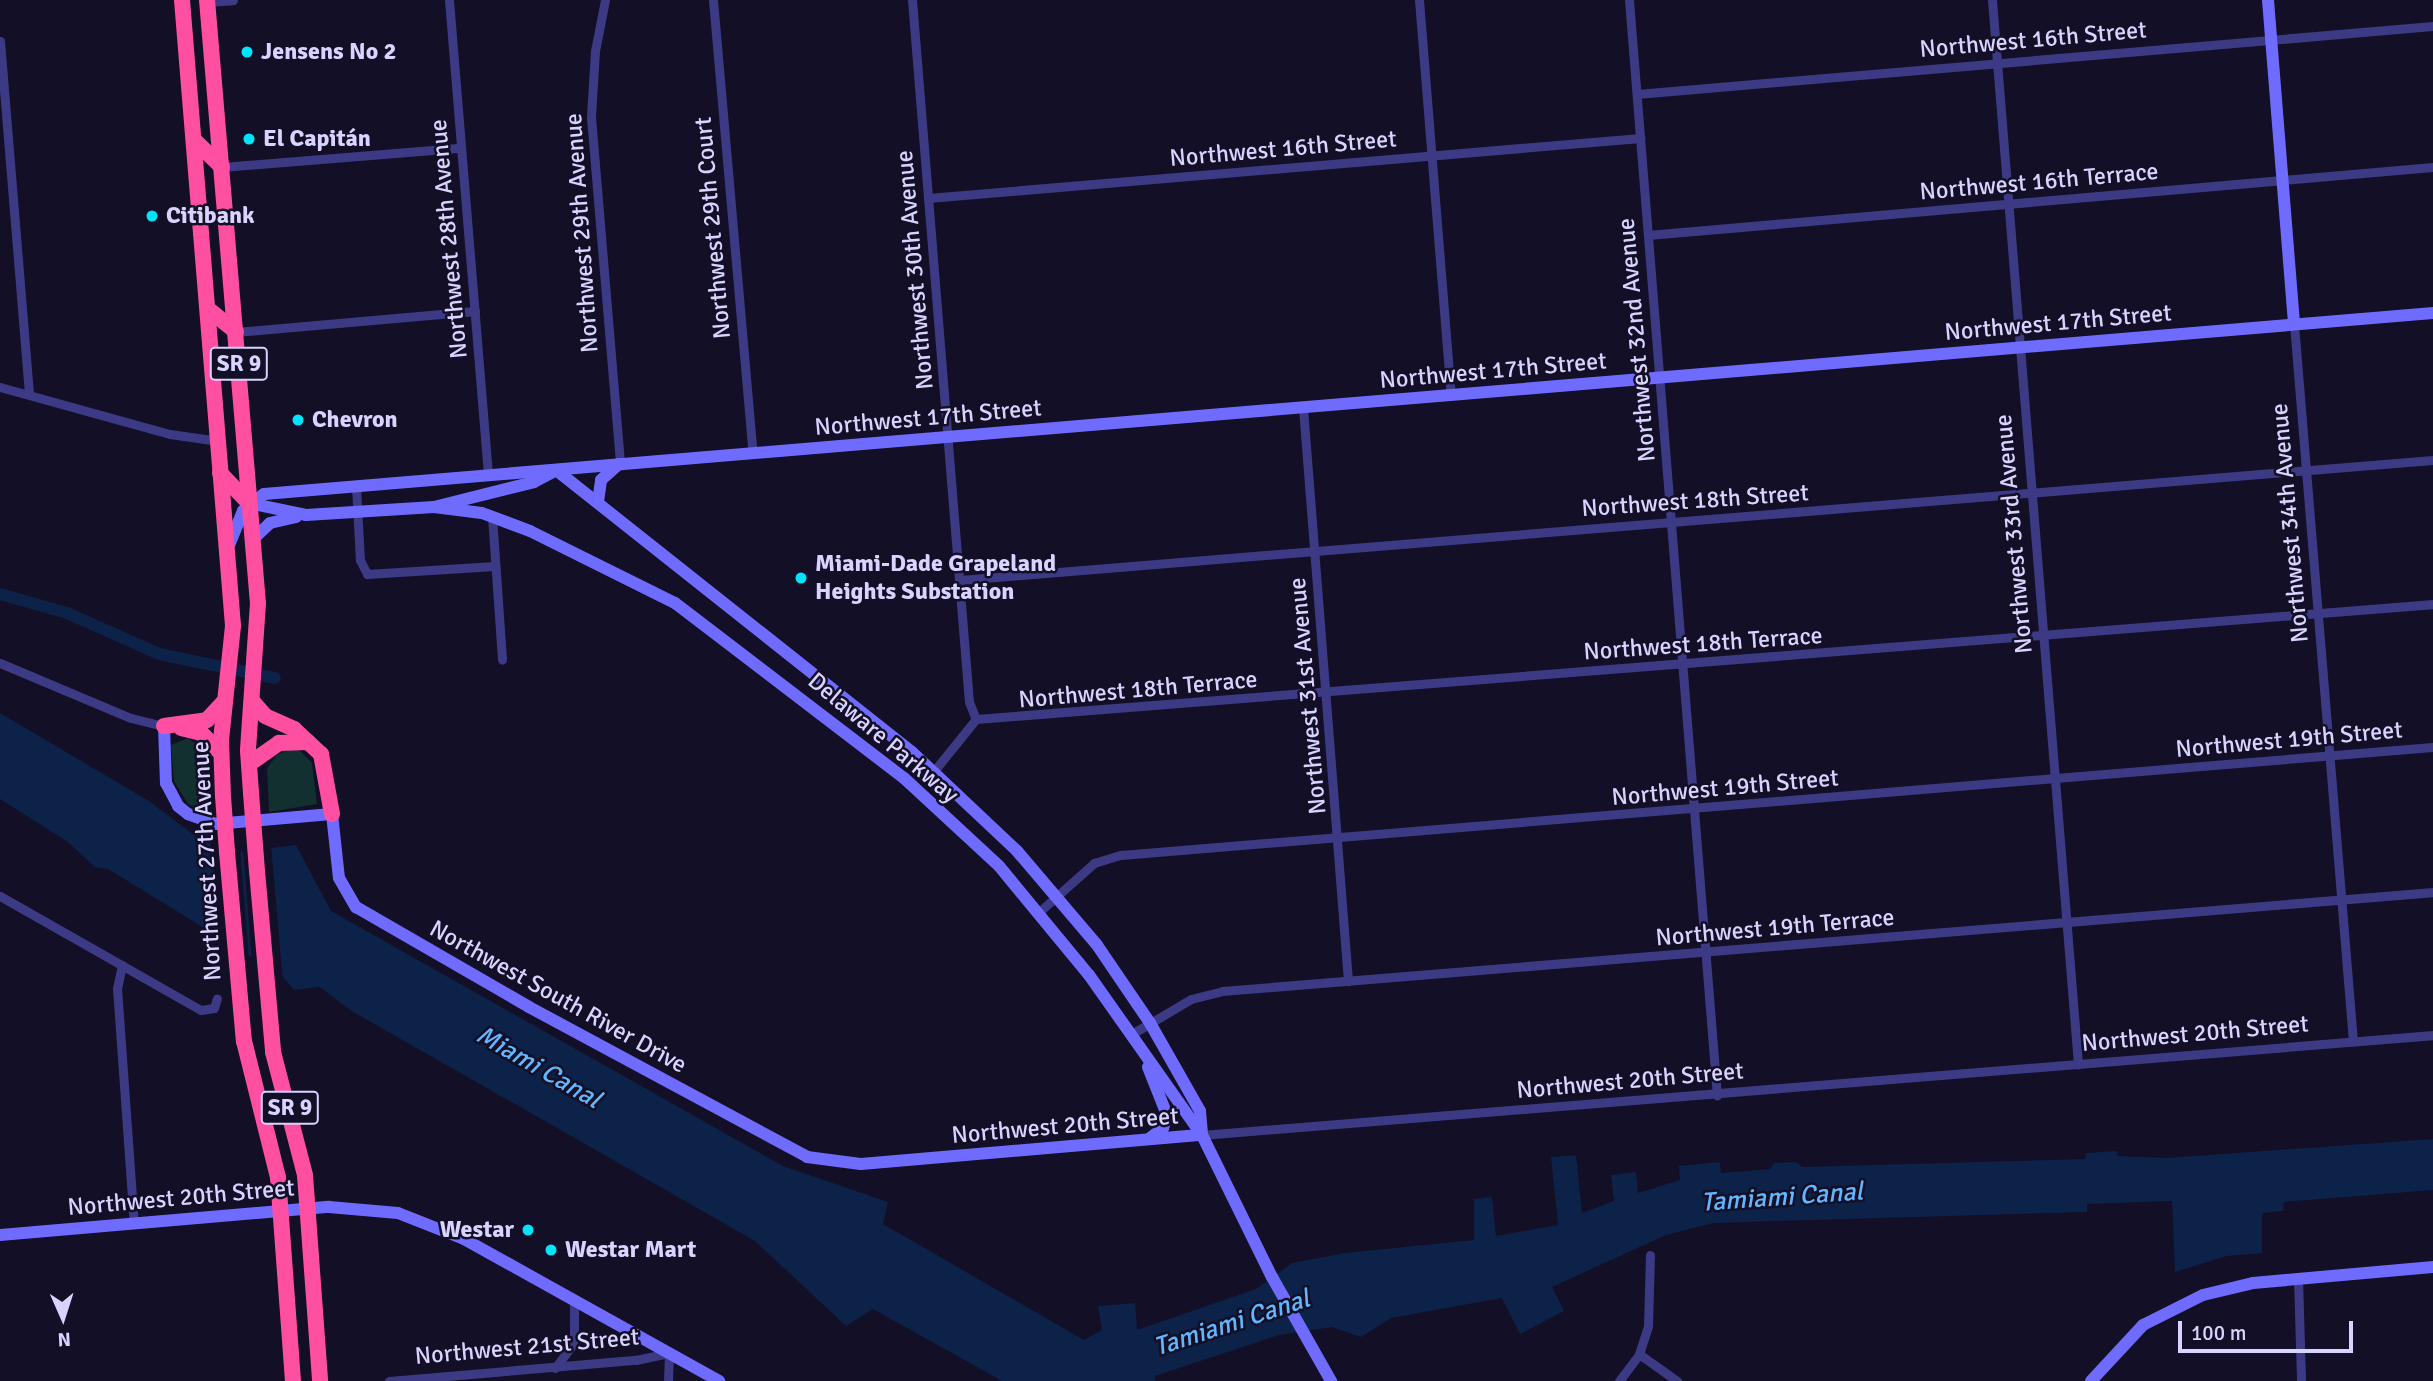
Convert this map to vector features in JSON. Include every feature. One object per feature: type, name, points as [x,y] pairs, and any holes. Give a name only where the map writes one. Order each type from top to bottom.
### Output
[{"type":"highway","name":"Northwest 27th Avenue","points":[[182,0],[233,637],[221,753],[240,1010],[250,1069],[273,1145],[281,1210],[293,1381]]},
{"type":"highway","name":"Northwest 27th Avenue","points":[[207,1],[236,332],[258,639],[249,764],[268,1009],[273,1052],[301,1148],[320,1381]]},
{"type":"highway","points":[[194,139],[222,167]]},
{"type":"highway","points":[[197,184],[225,206]]},
{"type":"highway","points":[[208,309],[236,332]]},
{"type":"highway","points":[[220,473],[249,503]]},
{"type":"highway","points":[[164,726],[207,720],[226,699]]},
{"type":"highway","points":[[253,702],[265,716],[308,741],[326,764],[332,814]]},
{"type":"highway","points":[[164,726],[201,733],[221,753]]},
{"type":"highway","points":[[249,764],[279,743],[308,741]]},
{"type":"street","points":[[207,1],[233,0]]},
{"type":"street","name":"Northwest 28th Avenue","points":[[449,0],[488,475]]},
{"type":"street","name":"Northwest 29th Avenue","points":[[605,0],[594,51],[591,117],[620,464]]},
{"type":"street","name":"Northwest 29th Court","points":[[713,0],[753,453]]},
{"type":"street","name":"Northwest 30th Avenue","points":[[912,0],[969,702],[976,719]]},
{"type":"street","points":[[1419,0],[1451,396]]},
{"type":"street","name":"Northwest 32nd Avenue","points":[[1629,0],[1717,1095]]},
{"type":"street","name":"Northwest 33rd Avenue","points":[[1992,0],[2078,1065]]},
{"type":"street","name":"Northwest 34th Avenue","points":[[2268,0],[2353,1042]]},
{"type":"street","name":"Northwest 16th Street","points":[[1637,94],[2433,26]]},
{"type":"street","points":[[0,41],[29,395]]},
{"type":"street","name":"Northwest 16th Street","points":[[928,198],[1640,138]]},
{"type":"street","points":[[222,167],[460,148]]},
{"type":"street","name":"Northwest 16th Terrace","points":[[1648,235],[2433,167]]},
{"type":"street","points":[[236,332],[475,311]]},
{"type":"street","name":"Northwest 17th Street","points":[[249,503],[264,494],[2433,313]]},
{"type":"street","points":[[0,387],[178,436],[218,441]]},
{"type":"street","name":"Northwest 31st Avenue","points":[[1303,408],[1348,981]]},
{"type":"street","name":"Northwest 18th Street","points":[[960,580],[2433,460]]},
{"type":"street","points":[[598,502],[601,481],[620,464]]},
{"type":"street","name":"Northwest 17th Street","points":[[306,515],[434,507],[534,482],[556,470]]},
{"type":"street","name":"Delaware Parkway","points":[[556,470],[934,771],[1058,894],[1150,1023],[1200,1111],[1202,1135]]},
{"type":"street","points":[[356,488],[362,567],[367,574],[495,566]]},
{"type":"street","points":[[228,556],[233,530],[249,503],[306,515]]},
{"type":"street","name":"Delaware Parkway","points":[[434,507],[492,516],[615,570],[720,634],[904,778],[999,866],[1038,912],[1202,1135],[1272,1277],[1312,1352],[1331,1381]]},
{"type":"street","points":[[252,540],[270,523],[306,515]]},
{"type":"street","points":[[492,516],[502,660]]},
{"type":"street","name":"Northwest 18th Terrace","points":[[976,719],[1682,666],[2433,604]]},
{"type":"street","points":[[0,663],[131,718],[164,726],[166,783],[178,806],[196,819],[215,824],[332,814]]},
{"type":"street","points":[[934,771],[976,719]]},
{"type":"street","name":"Northwest 19th Street","points":[[1038,912],[1087,868],[1111,856],[2433,747]]},
{"type":"street","name":"Northwest South River Drive","points":[[332,814],[339,878],[356,907],[770,1138],[830,1163]]},
{"type":"street","name":"Northwest 19th Terrace","points":[[1130,1035],[1181,1003],[1210,993],[2433,892]]},
{"type":"street","points":[[0,896],[205,1012],[214,1008],[217,998]]},
{"type":"street","points":[[122,965],[117,988],[134,1223]]},
{"type":"street","name":"Northwest 20th Street","points":[[830,1163],[876,1163],[1148,1140],[1244,1129],[1717,1095],[2433,1035]]},
{"type":"street","points":[[1144,1057],[1167,1115],[1163,1128],[1148,1140]]},
{"type":"street","name":"Northwest 20th Street","points":[[0,1235],[307,1208],[366,1208],[429,1222],[719,1381]]},
{"type":"street","points":[[1619,1381],[1639,1354],[1650,1311],[1650,1255]]},
{"type":"street","points":[[2091,1381],[2143,1325],[2186,1301],[2231,1287],[2298,1278],[2433,1267]]},
{"type":"street","points":[[2298,1278],[2301,1381]]},
{"type":"street","points":[[555,1368],[574,1343],[575,1301]]},
{"type":"street","points":[[668,1381],[669,1353]]},
{"type":"street","name":"Northwest 21st Street","points":[[389,1381],[555,1368],[669,1353]]},
{"type":"street","points":[[1639,1354],[1677,1381]]},
{"type":"green space","points":[[188,738],[205,751],[208,814],[188,804],[174,781],[171,745]]},
{"type":"green space","points":[[296,747],[312,763],[317,804],[269,812],[267,768],[277,755]]},
{"type":"water","points":[[0,713],[149,801],[194,835],[208,834],[213,855],[296,845],[331,911],[783,1166],[888,1202],[883,1224],[1084,1340],[1102,1330],[1098,1306],[1135,1303],[1137,1330],[1256,1289],[1292,1263],[1345,1253],[1474,1240],[1474,1199],[1492,1197],[1496,1236],[1558,1225],[1551,1157],[1576,1155],[1582,1213],[1614,1201],[1611,1175],[1636,1172],[1638,1193],[1680,1180],[1679,1166],[1720,1162],[1721,1173],[1770,1169],[1774,1163],[1796,1162],[1802,1167],[2085,1159],[2086,1153],[2116,1151],[2118,1156],[2167,1158],[2433,1139],[2433,1190],[2284,1202],[2283,1211],[2262,1213],[2262,1253],[2227,1256],[2175,1272],[2172,1201],[2087,1204],[2087,1212],[1713,1223],[1666,1235],[1552,1287],[1564,1311],[1520,1334],[1502,1298],[1391,1318],[1361,1337],[1332,1327],[1279,1335],[1155,1376],[1155,1381],[1002,1381],[873,1309],[846,1326],[755,1241],[350,1010],[320,987],[294,990],[281,975],[108,869],[95,867],[68,842],[0,799]]},
{"type":"pier","points":[[210,831],[216,851],[240,848],[249,960],[219,941]]},
{"type":"pier","points":[[271,845],[283,982],[252,962],[243,848]]},
{"type":"waterway","points":[[0,594],[67,613],[159,654],[275,678]]},
{"type":"place","name":"Jensens No 2","points":[[247,52]]},
{"type":"place","name":"El Capitán","points":[[249,139]]},
{"type":"place","name":"Citibank","points":[[152,216]]},
{"type":"place","name":"Chevron","points":[[298,420]]},
{"type":"place","name":"Miami-Dade Grapeland Heights Substation","points":[[801,578]]},
{"type":"place","name":"Westar","points":[[528,1230]]},
{"type":"place","name":"Westar Mart","points":[[551,1250]]},
{"type":"water label","name":"Miami Canal","points":[[538,1068]]},
{"type":"water label","name":"Tamiami Canal","points":[[1782,1198]]},
{"type":"water label","name":"Tamiami Canal","points":[[1232,1324]]}]
